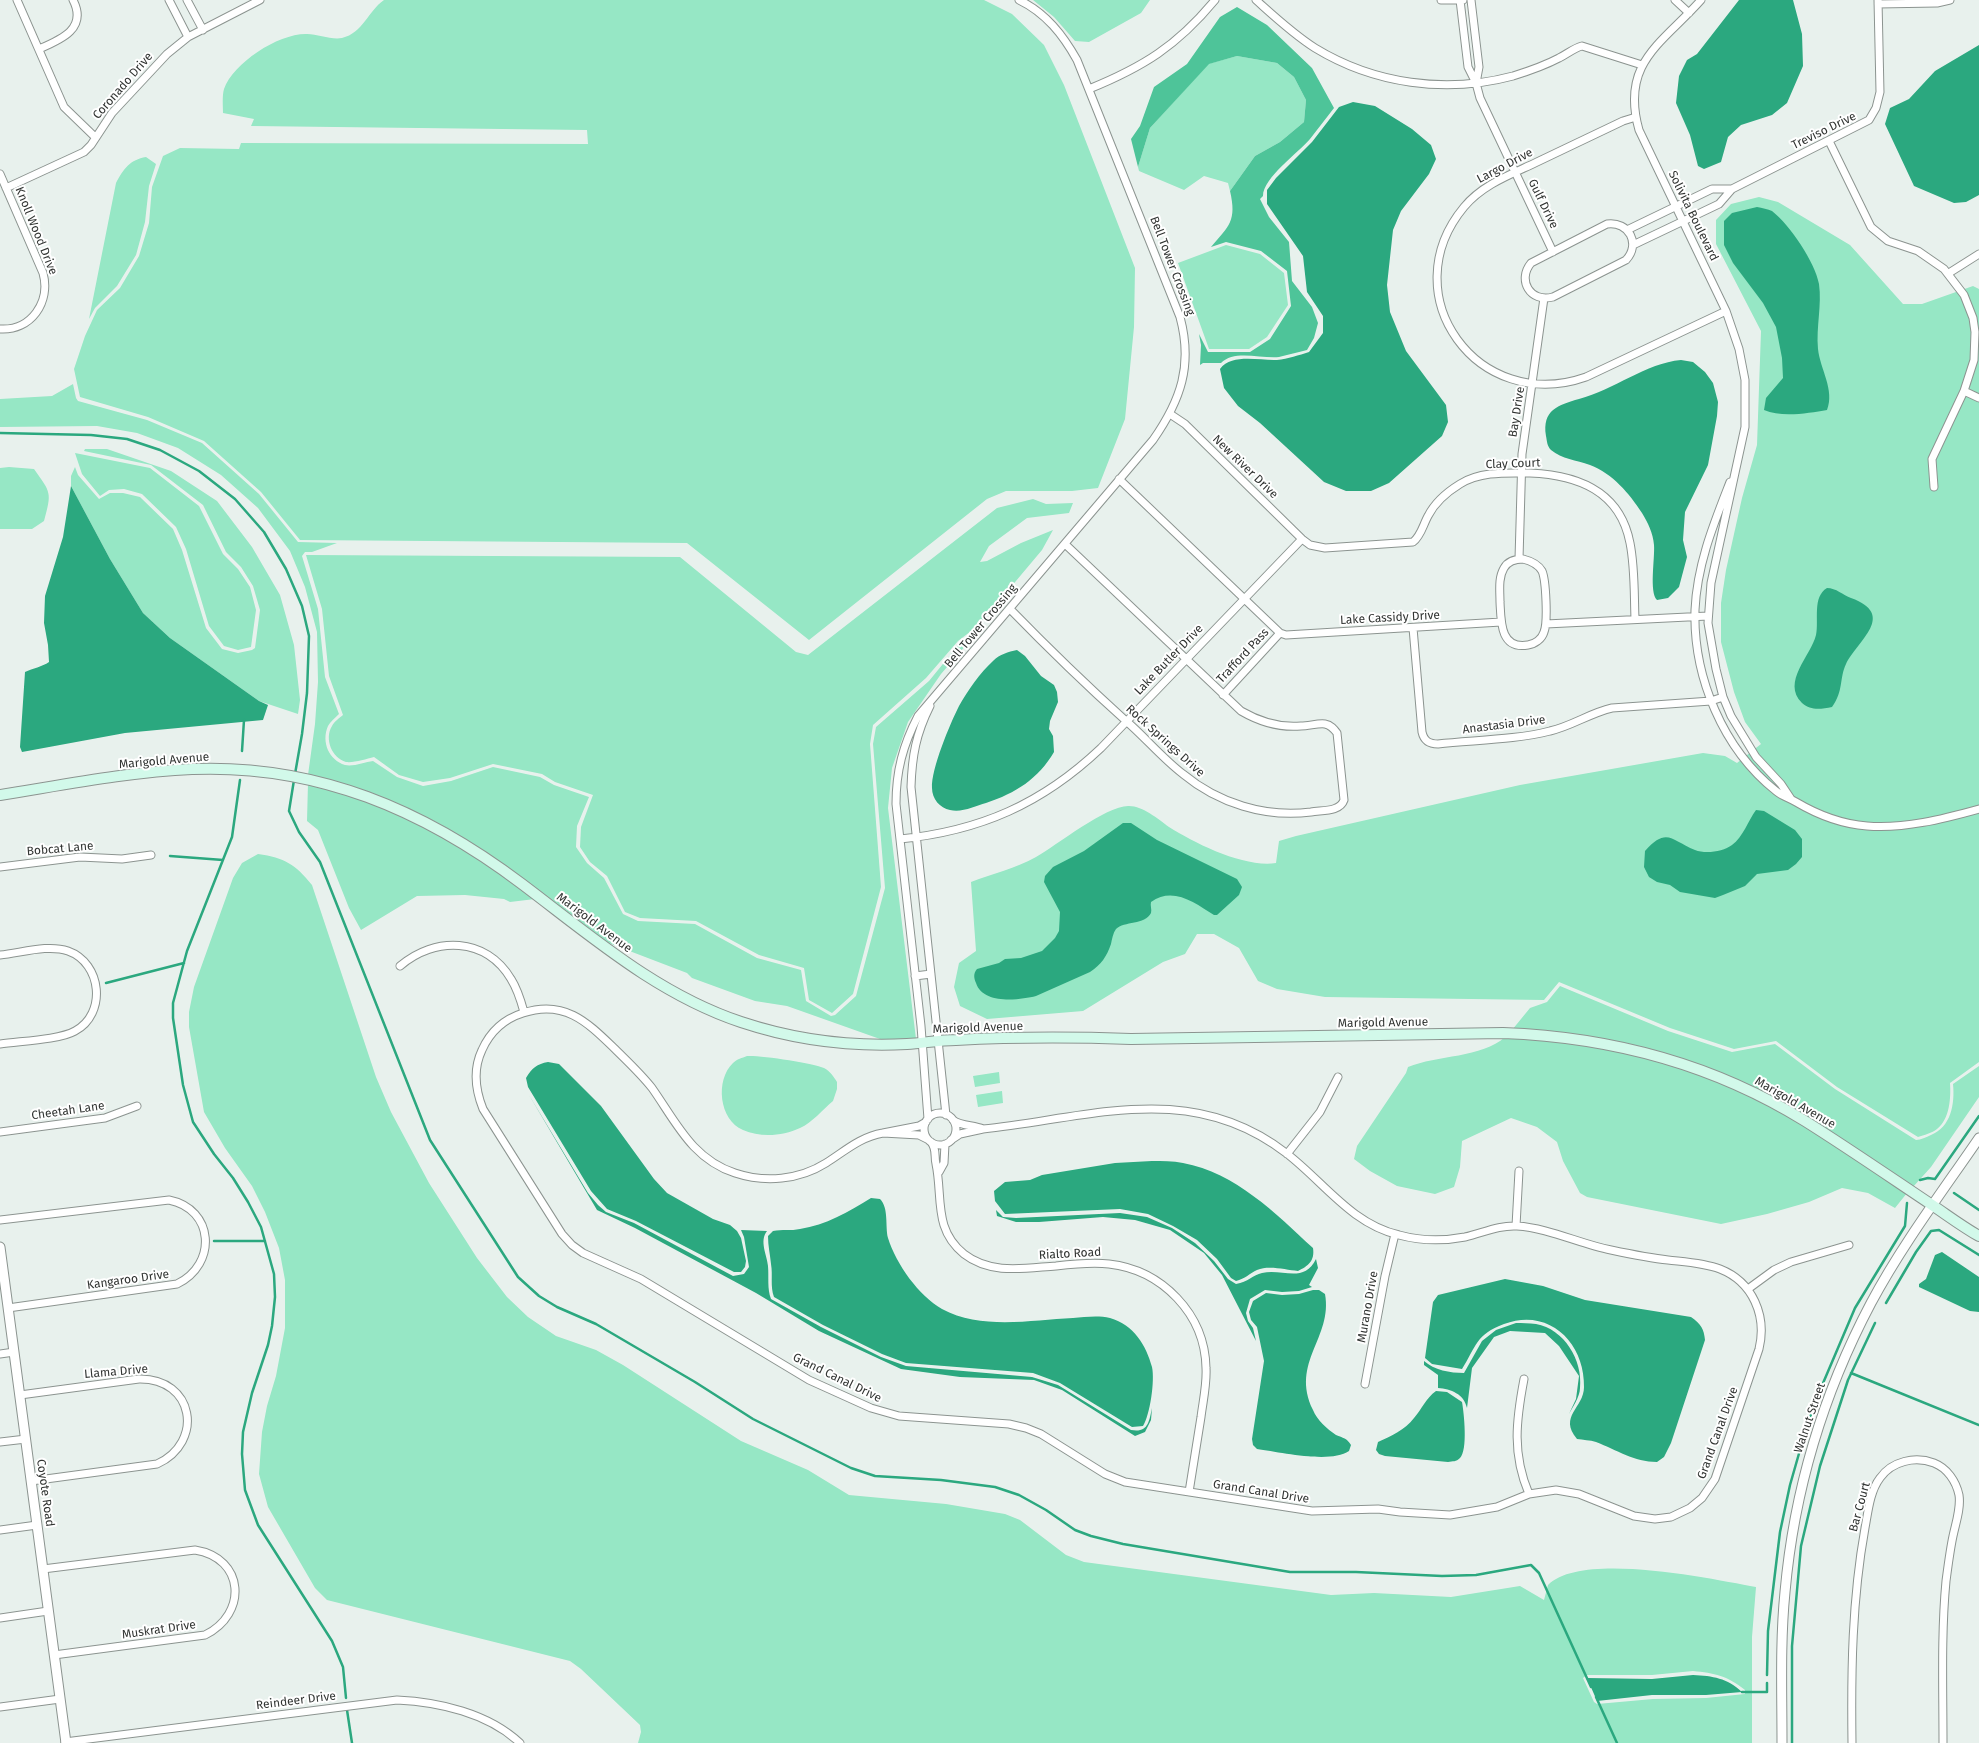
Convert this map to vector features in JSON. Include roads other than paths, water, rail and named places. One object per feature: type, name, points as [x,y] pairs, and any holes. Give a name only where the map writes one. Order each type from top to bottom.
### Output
[{"type":"main road","name":"Marigold Avenue","points":[[0,795],[135,775],[184,770],[239,770],[306,779],[377,800],[448,833],[491,861],[637,971],[674,993],[712,1012],[802,1039],[852,1044],[938,1041],[1504,1033],[1535,1034],[1593,1041],[1669,1059],[1740,1086],[1806,1122],[1979,1236]]},
{"type":"street","points":[[17,0],[64,107],[95,138]]},
{"type":"street","points":[[39,49],[62,39],[72,30],[77,14],[73,0]]},
{"type":"street","points":[[168,0],[188,37]]},
{"type":"street","points":[[187,0],[202,30]]},
{"type":"street","name":"Coronado Drive","points":[[6,188],[82,154],[91,145],[104,123],[120,103],[167,54],[188,37],[260,0]]},
{"type":"street","name":"Bell Tower Crossing","points":[[927,1120],[922,1043],[896,804],[896,786],[907,736],[918,716],[1153,440],[1170,414],[1184,377],[1186,347],[1183,327],[1177,308],[1077,60],[1065,39],[1042,14],[1020,0]]},
{"type":"street","points":[[1089,90],[1156,57],[1188,30],[1215,0]]},
{"type":"street","points":[[1256,0],[1290,31],[1316,49],[1365,71],[1392,79],[1427,85],[1476,83],[1528,71],[1582,46],[1642,66]]},
{"type":"street","points":[[1441,0],[1461,0]]},
{"type":"street","name":"Gulf Drive","points":[[1461,0],[1468,67],[1476,83],[1480,98],[1553,252]]},
{"type":"street","name":"Gulf Drive","points":[[1471,0],[1479,67],[1476,83]]},
{"type":"street","points":[[1675,0],[1689,14]]},
{"type":"street","name":"Solivita Boulevard","points":[[1701,0],[1689,14],[1656,44],[1642,66],[1635,94],[1636,117],[1639,130],[1726,311],[1739,349],[1745,380],[1745,427],[1711,583],[1708,616],[1712,652],[1731,716],[1749,748],[1781,784],[1791,799]]},
{"type":"street","points":[[1878,2],[1937,4],[1950,0]]},
{"type":"street","name":"Treviso Drive","points":[[1628,230],[1714,188],[1732,188],[1869,120],[1876,108],[1880,92],[1878,2]]},
{"type":"street","name":"Largo Drive","points":[[1636,117],[1623,121],[1515,173],[1483,190],[1465,205],[1446,236],[1439,258],[1438,287],[1444,316],[1450,329],[1470,355],[1483,366],[1499,374],[1515,380],[1533,383],[1563,383],[1586,377],[1726,311]]},
{"type":"street","points":[[1829,141],[1864,215],[1875,231],[1888,241],[1924,254],[1949,273],[1964,295],[1973,318],[1975,332],[1974,360],[1964,391],[1932,460],[1934,487]]},
{"type":"street","name":"Knoll Wood Drive","points":[[0,174],[43,273],[46,286],[44,299],[34,316],[17,327],[0,329]]},
{"type":"street","name":"Treviso Drive","points":[[1633,245],[1722,203],[1732,188]]},
{"type":"street","points":[[1607,224],[1616,224],[1628,230],[1632,236],[1632,253],[1626,260],[1553,297],[1535,296],[1525,284],[1525,274],[1531,263],[1553,252],[1607,224]]},
{"type":"street","points":[[1949,273],[1979,254]]},
{"type":"street","name":"Bay Drive","points":[[1519,559],[1520,473],[1544,298]]},
{"type":"street","points":[[1964,391],[1979,398]]},
{"type":"street","name":"New River Drive","points":[[1170,414],[1185,424],[1302,539]]},
{"type":"street","name":"Solivita Boulevard","points":[[1738,463],[1705,550],[1697,593],[1696,616],[1702,666],[1711,701],[1742,757],[1778,793],[1823,816],[1845,823],[1867,826],[1899,825],[1924,822],[1979,810]]},
{"type":"street","name":"Clay Court","points":[[1302,539],[1310,545],[1326,548],[1409,543],[1419,536],[1428,515],[1436,503],[1456,486],[1478,476],[1520,473],[1571,478],[1596,490],[1612,506],[1623,523],[1630,542],[1635,619]]},
{"type":"street","points":[[1119,479],[1280,633]]},
{"type":"street","points":[[1244,598],[1302,539]]},
{"type":"street","name":"Rock Springs Drive","points":[[1010,609],[1096,694],[1183,775],[1205,790],[1229,802],[1260,810],[1290,813],[1336,809],[1342,804],[1344,800],[1337,733],[1334,729],[1326,724],[1298,727],[1266,723],[1241,711],[1065,544]]},
{"type":"street","points":[[1519,559],[1533,562],[1542,572],[1546,624],[1544,633],[1539,640],[1532,645],[1523,646],[1515,645],[1508,640],[1503,633],[1501,622],[1501,576],[1505,566],[1519,559]]},
{"type":"street","name":"Lake Butler Drive","points":[[900,839],[972,826],[1003,815],[1057,786],[1085,763],[1244,598]]},
{"type":"street","points":[[1546,624],[1708,616]]},
{"type":"street","name":"Lake Cassidy Drive","points":[[1280,633],[1286,635],[1501,622]]},
{"type":"street","name":"Anastasia Drive","points":[[1413,628],[1422,732],[1425,739],[1430,743],[1438,744],[1543,733],[1566,726],[1596,712],[1612,708],[1711,701],[1724,697]]},
{"type":"street","name":"Trafford Pass","points":[[1223,695],[1280,633]]},
{"type":"street","name":"Bell Tower Crossing","points":[[934,699],[919,727],[913,753],[910,787],[917,837],[946,1115]]},
{"type":"street","name":"Bobcat Lane","points":[[0,867],[80,857],[122,859],[151,855]]},
{"type":"street","points":[[400,966],[412,956],[434,948],[456,946],[473,948],[502,967],[511,979],[524,1012]]},
{"type":"street","points":[[0,955],[50,949],[69,952],[78,956],[88,965],[97,989],[94,1008],[90,1018],[73,1032],[63,1036],[0,1044]]},
{"type":"street","points":[[915,976],[931,974]]},
{"type":"street","name":"Grand Canal Drive","points":[[927,1120],[919,1126],[863,1138],[824,1164],[799,1175],[784,1178],[763,1178],[734,1173],[715,1164],[694,1148],[682,1134],[642,1075],[586,1022],[576,1016],[556,1010],[537,1010],[524,1012],[506,1020],[487,1041],[477,1063],[476,1081],[478,1096],[485,1113],[562,1234],[577,1250],[641,1279],[809,1380],[878,1411],[899,1416],[1009,1424],[1041,1434],[1106,1474],[1134,1484],[1312,1511],[1371,1509],[1450,1515],[1497,1507],[1530,1494],[1549,1490],[1572,1492],[1634,1516],[1648,1519],[1664,1518],[1690,1508],[1702,1498],[1711,1486],[1761,1340],[1762,1330],[1759,1312],[1748,1289],[1733,1276],[1710,1266],[1610,1250],[1542,1231],[1516,1226],[1491,1229],[1464,1237],[1445,1240],[1421,1239],[1395,1234],[1368,1222],[1344,1206],[1288,1154],[1260,1136],[1226,1120],[1203,1113],[1171,1108],[1122,1110],[983,1129],[960,1134],[948,1142]]},
{"type":"street","points":[[1288,1154],[1320,1112],[1338,1077]]},
{"type":"street","name":"Cheetah Lane","points":[[0,1132],[105,1118],[137,1106]]},
{"type":"street","points":[[936,1114],[946,1115],[953,1120],[956,1131],[948,1142],[939,1145],[930,1141],[924,1129],[927,1120],[936,1114]]},
{"type":"street","name":"Grand Canal Drive","points":[[953,1120],[983,1129]]},
{"type":"street","name":"Grand Canal Drive","points":[[883,1133],[921,1135],[930,1141]]},
{"type":"street","name":"Walnut Street","points":[[1782,1743],[1781,1655],[1785,1593],[1793,1531],[1809,1458],[1831,1392],[1857,1331],[1887,1276],[1979,1138]]},
{"type":"street","name":"Rialto Road","points":[[930,1141],[935,1149],[935,1163],[939,1172],[941,1216],[944,1228],[956,1246],[971,1259],[991,1267],[1006,1269],[1094,1263],[1116,1265],[1154,1279],[1167,1288],[1185,1307],[1194,1321],[1201,1339],[1206,1367],[1206,1385],[1189,1492]]},
{"type":"street","name":"Rialto Road","points":[[939,1172],[944,1162],[948,1142]]},
{"type":"street","points":[[1516,1226],[1519,1171]]},
{"type":"street","name":"Kangaroo Drive","points":[[0,1220],[169,1200],[187,1206],[196,1215],[203,1226],[206,1239],[205,1251],[198,1266],[191,1275],[177,1284],[8,1308]]},
{"type":"street","name":"Murano Drive","points":[[1366,1384],[1385,1276],[1395,1234]]},
{"type":"street","points":[[1748,1289],[1774,1270],[1791,1262],[1849,1245]]},
{"type":"street","name":"Coyote Road","points":[[0,1247],[66,1743]]},
{"type":"street","points":[[0,1354],[14,1352]]},
{"type":"street","name":"Llama Drive","points":[[20,1395],[152,1379],[170,1387],[179,1395],[186,1406],[188,1418],[182,1443],[171,1456],[157,1464],[31,1481]]},
{"type":"street","points":[[1524,1380],[1516,1428],[1521,1470],[1530,1494]]},
{"type":"street","points":[[0,1442],[26,1439]]},
{"type":"street","name":"Bar Court","points":[[1852,1743],[1852,1626],[1866,1520],[1875,1486],[1885,1472],[1899,1463],[1918,1460],[1933,1463],[1946,1471],[1954,1482],[1958,1495],[1958,1512],[1947,1574],[1943,1612],[1943,1743]]},
{"type":"street","points":[[0,1530],[37,1525]]},
{"type":"street","name":"Muskrat Drive","points":[[43,1569],[195,1550],[210,1553],[220,1560],[228,1569],[235,1587],[235,1599],[228,1616],[215,1629],[205,1635],[54,1655]]},
{"type":"street","points":[[0,1618],[48,1612]]},
{"type":"street","points":[[0,1707],[60,1699]]},
{"type":"street","name":"Reindeer Drive","points":[[66,1743],[397,1700],[457,1710],[498,1728],[520,1743]]},
{"type":"waterway","points":[[0,433],[91,435],[127,439],[160,450],[199,471],[235,499],[264,532],[286,569],[302,606],[309,636],[307,693],[295,774]]},
{"type":"waterway","points":[[242,751],[244,720]]},
{"type":"waterway","points":[[240,780],[232,837],[187,951],[173,1003],[173,1018],[183,1085],[193,1122],[248,1202],[261,1227],[274,1274],[275,1297],[272,1326],[268,1345],[252,1393],[243,1432],[242,1454],[245,1490],[258,1525],[332,1641],[343,1667],[346,1698]]},
{"type":"waterway","points":[[294,780],[289,811],[299,832],[320,862],[430,1140],[518,1277],[539,1296],[557,1307],[596,1324],[695,1382],[753,1419],[851,1468],[875,1476],[941,1480],[995,1487],[1019,1495],[1046,1510],[1075,1530],[1091,1536],[1123,1544],[1290,1572],[1356,1572],[1442,1576],[1476,1575],[1531,1565],[1539,1573],[1591,1687]]},
{"type":"waterway","points":[[170,856],[223,860]]},
{"type":"waterway","points":[[106,983],[184,963]]},
{"type":"waterway","points":[[1920,1180],[1935,1179],[1979,1116]]},
{"type":"waterway","points":[[1954,1193],[1979,1210]]},
{"type":"waterway","points":[[1767,1675],[1768,1631],[1780,1532],[1790,1485],[1802,1443],[1815,1402],[1855,1308],[1905,1226],[1907,1203]]},
{"type":"waterway","points":[[1886,1303],[1916,1252],[1931,1231],[1939,1230],[1979,1255]]},
{"type":"waterway","points":[[214,1241],[265,1241]]},
{"type":"waterway","points":[[1792,1743],[1792,1646],[1801,1546],[1820,1466],[1848,1380],[1875,1323]]},
{"type":"waterway","points":[[1851,1373],[1979,1425]]},
{"type":"waterway","points":[[1742,1692],[1767,1692],[1767,1683]]},
{"type":"waterway","points":[[1596,1697],[1617,1743]]},
{"type":"waterway","points":[[347,1710],[352,1743]]}]
